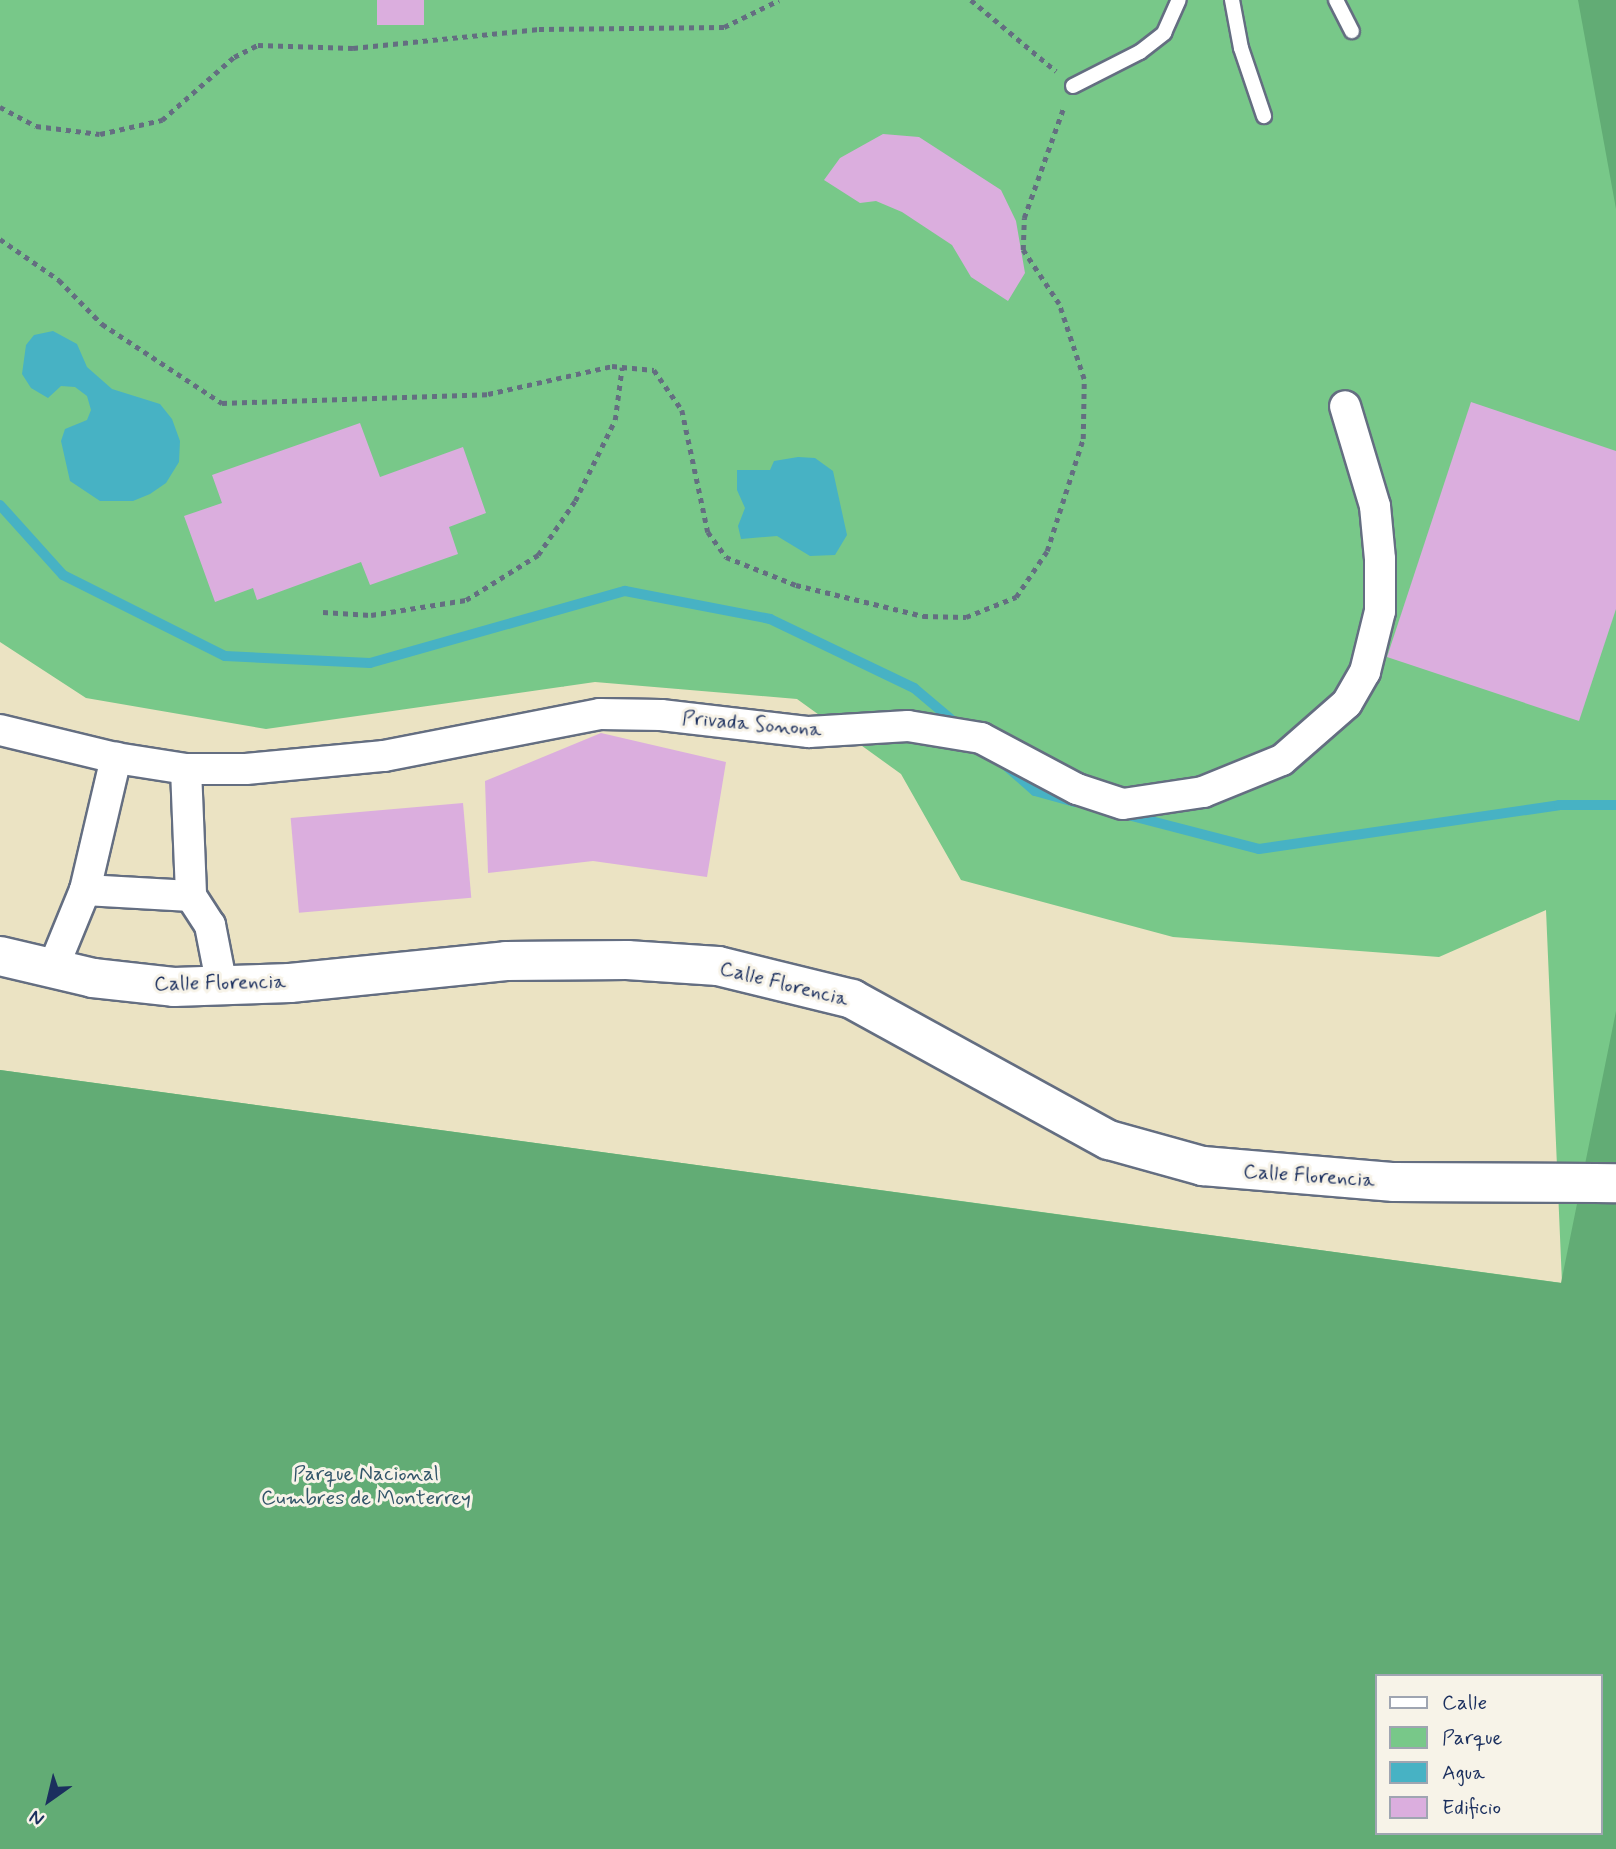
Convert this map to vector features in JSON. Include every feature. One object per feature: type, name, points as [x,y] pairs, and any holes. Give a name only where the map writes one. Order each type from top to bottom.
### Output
[{"type":"street","name":"Privada Sonona","points":[[0,730],[116,758],[186,769],[246,769],[384,756],[600,714],[661,715],[809,732],[908,726],[961,734],[1002,746],[1045,772],[1123,804],[1203,792],[1282,760],[1347,703],[1374,646],[1380,559],[1376,506],[1345,406]]},
{"type":"street","points":[[52,968],[85,890],[116,758]]},
{"type":"street","points":[[186,769],[191,896],[210,925],[222,986]]},
{"type":"street","points":[[85,890],[191,896]]},
{"type":"street","name":"Calle Florencia","points":[[0,956],[137,985],[222,986],[506,961],[627,960],[718,965],[852,999],[1109,1140],[1203,1166],[1394,1182],[1616,1182]]},
{"type":"lane","points":[[1073,86],[1140,52],[1164,33],[1179,0]]},
{"type":"lane","points":[[1232,0],[1241,48],[1264,116]]},
{"type":"lane","points":[[1336,0],[1352,31]]},
{"type":"path","points":[[0,107],[36,126],[100,134],[162,120],[234,57],[258,46],[352,48],[539,29],[724,27],[779,0]]},
{"type":"path","points":[[0,239],[59,280],[102,324],[222,403],[488,394],[622,367],[654,370],[682,410],[708,532],[726,556],[796,585],[923,616],[966,617],[1016,597],[1047,551],[1083,439],[1084,379],[1059,304],[1023,250],[1024,218],[1073,86],[971,0]]},
{"type":"path","points":[[323,612],[371,615],[466,600],[538,555],[575,501],[615,420],[622,367]]},
{"type":"green space","points":[[0,0],[1616,0],[1616,1849],[0,1849],[0,1070],[1562,1283],[1546,910],[1439,957],[1173,937],[961,880],[901,774],[797,699],[595,682],[266,729],[86,698],[0,642]]},
{"type":"green space","points":[[1578,0],[1616,0],[1616,209]]},
{"type":"green space","name":"Parque Nacional Cumbres de Monterrey","points":[[1616,1011],[1616,1849],[0,1849],[0,1070],[1561,1283]]},
{"type":"water","points":[[53,331],[77,344],[87,367],[112,389],[160,404],[172,419],[180,441],[179,462],[166,483],[150,494],[133,501],[100,501],[70,481],[61,441],[65,429],[87,420],[91,410],[87,396],[75,387],[61,386],[48,398],[31,388],[22,374],[26,345],[34,335]]},
{"type":"water","points":[[798,457],[815,458],[833,471],[847,535],[835,555],[810,556],[777,536],[741,539],[738,526],[745,508],[737,490],[737,470],[770,470],[774,461]]},
{"type":"building","points":[[377,0],[424,0],[424,25],[377,25]]},
{"type":"building","points":[[883,134],[919,137],[1001,190],[1016,221],[1025,273],[1008,301],[971,277],[952,245],[902,212],[876,201],[860,203],[824,180],[840,158]]},
{"type":"building","points":[[1471,402],[1616,451],[1616,609],[1579,721],[1387,657]]},
{"type":"building","points":[[360,423],[380,477],[463,447],[486,513],[449,527],[458,554],[370,585],[361,562],[257,600],[253,588],[215,602],[184,516],[222,503],[212,475]]},
{"type":"building","points":[[601,733],[726,762],[707,877],[593,861],[488,873],[485,781]]},
{"type":"building","points":[[463,803],[471,898],[299,913],[291,818]]},
{"type":"waterway","points":[[0,505],[63,575],[225,656],[370,663],[625,591],[770,619],[914,688],[958,725]]},
{"type":"waterway","points":[[1004,764],[1035,791],[1075,802]]},
{"type":"waterway","points":[[1124,814],[1259,849],[1559,805],[1616,805]]}]
